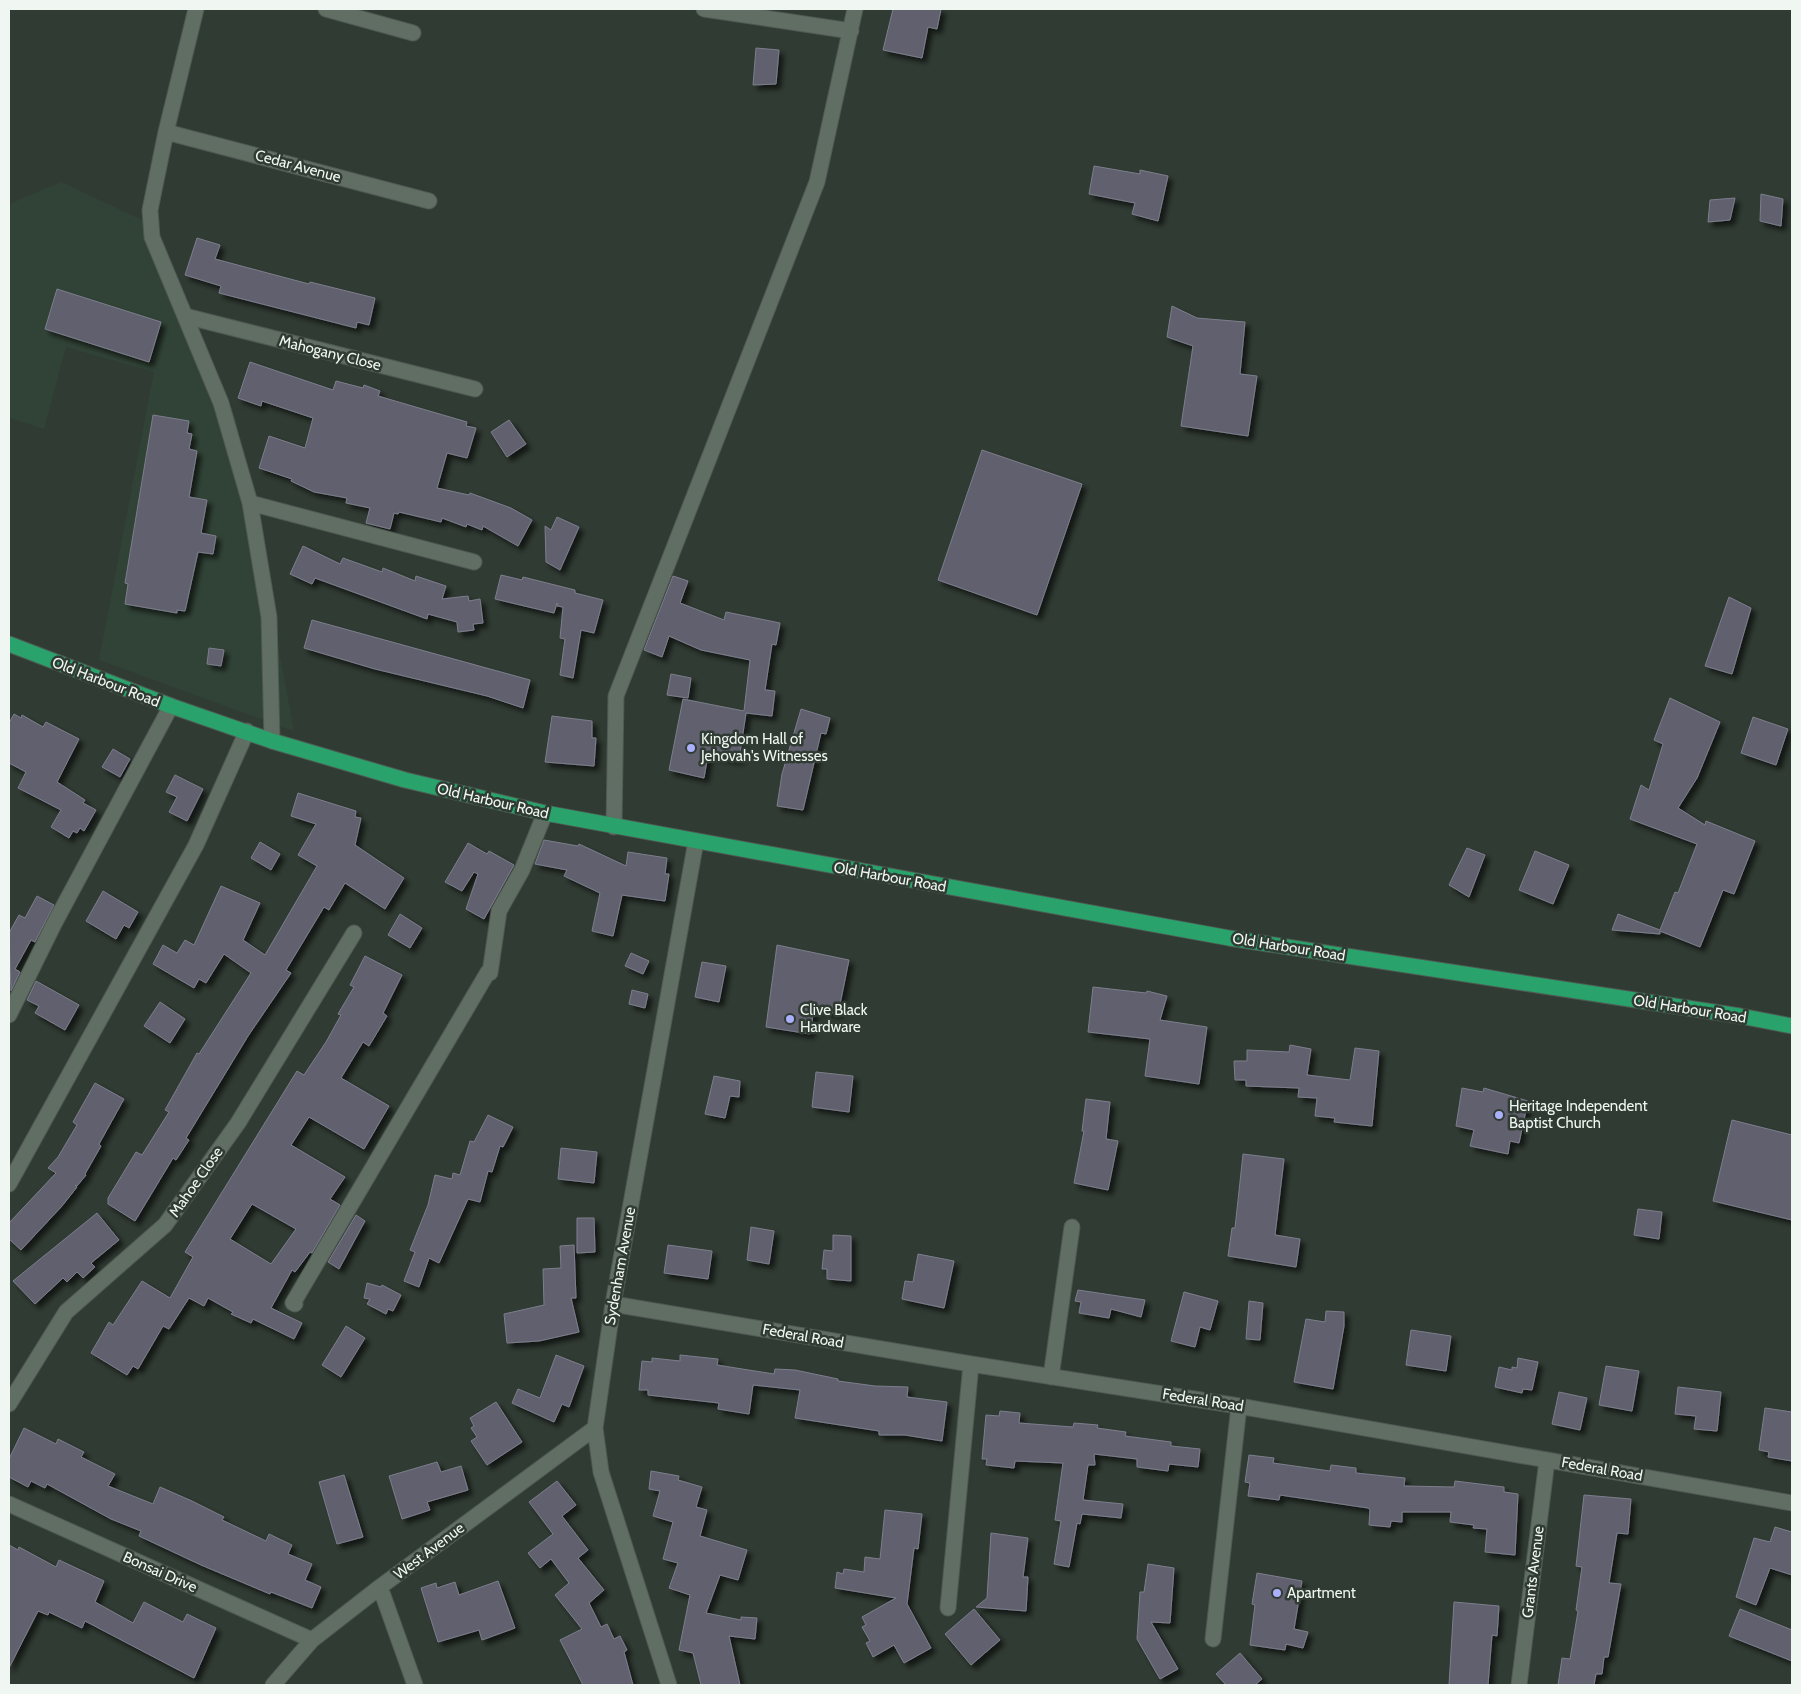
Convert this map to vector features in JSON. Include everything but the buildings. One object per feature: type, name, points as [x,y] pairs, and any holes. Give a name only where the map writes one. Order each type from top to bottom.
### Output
[{"type":"main road","name":"Old Harbour Road","points":[[9,644],[171,706],[272,740],[405,780],[545,814],[1229,938],[1740,1016],[1792,1026]]},
{"type":"street","points":[[196,9],[166,132],[150,210],[152,237],[222,402],[250,503],[269,617],[272,740]]},
{"type":"street","points":[[326,9],[413,33]]},
{"type":"street","points":[[704,9],[851,31]]},
{"type":"street","points":[[614,827],[616,696],[817,182],[856,9]]},
{"type":"street","name":"Cedar Avenue","points":[[166,132],[429,201]]},
{"type":"street","name":"Mahogany Close","points":[[185,316],[475,389]]},
{"type":"street","points":[[250,503],[474,562]]},
{"type":"street","points":[[9,1015],[54,924],[171,706]]},
{"type":"street","points":[[9,1184],[196,845],[247,731]]},
{"type":"street","points":[[295,1304],[293,1303],[383,1150],[488,972],[490,973],[499,911],[522,870],[545,814]]},
{"type":"street","name":"Sydenham Avenue","points":[[669,1685],[601,1472],[595,1428],[613,1304],[696,841]]},
{"type":"street","name":"Mahoe Close","points":[[9,1404],[66,1312],[165,1225],[238,1123],[354,933]]},
{"type":"street","points":[[1051,1376],[1072,1228]]},
{"type":"street","name":"Federal Road","points":[[613,1304],[971,1364],[1239,1406],[1792,1503]]},
{"type":"street","points":[[948,1608],[971,1364]]},
{"type":"street","points":[[1212,1639],[1239,1406]]},
{"type":"street","name":"West Avenue","points":[[273,1685],[312,1640],[380,1587],[595,1428]]},
{"type":"street","name":"Grants Avenue","points":[[1519,1685],[1547,1460]]},
{"type":"street","name":"Bonsai Drive","points":[[9,1504],[312,1640]]},
{"type":"street","points":[[380,1587],[415,1685]]},
{"type":"shaded area","points":[[61,182],[157,227],[236,419],[294,731],[99,660],[154,372],[66,347],[44,429],[9,418],[9,204]]},
{"type":"place","name":"Kingdom Hall of Jehovah's Witnesses","points":[[691,748]]},
{"type":"place","name":"Clive Black Hardware","points":[[790,1019]]},
{"type":"place","name":"Heritage Independent Baptist Church","points":[[1499,1115]]},
{"type":"place","name":"Apartment","points":[[1277,1593]]}]
